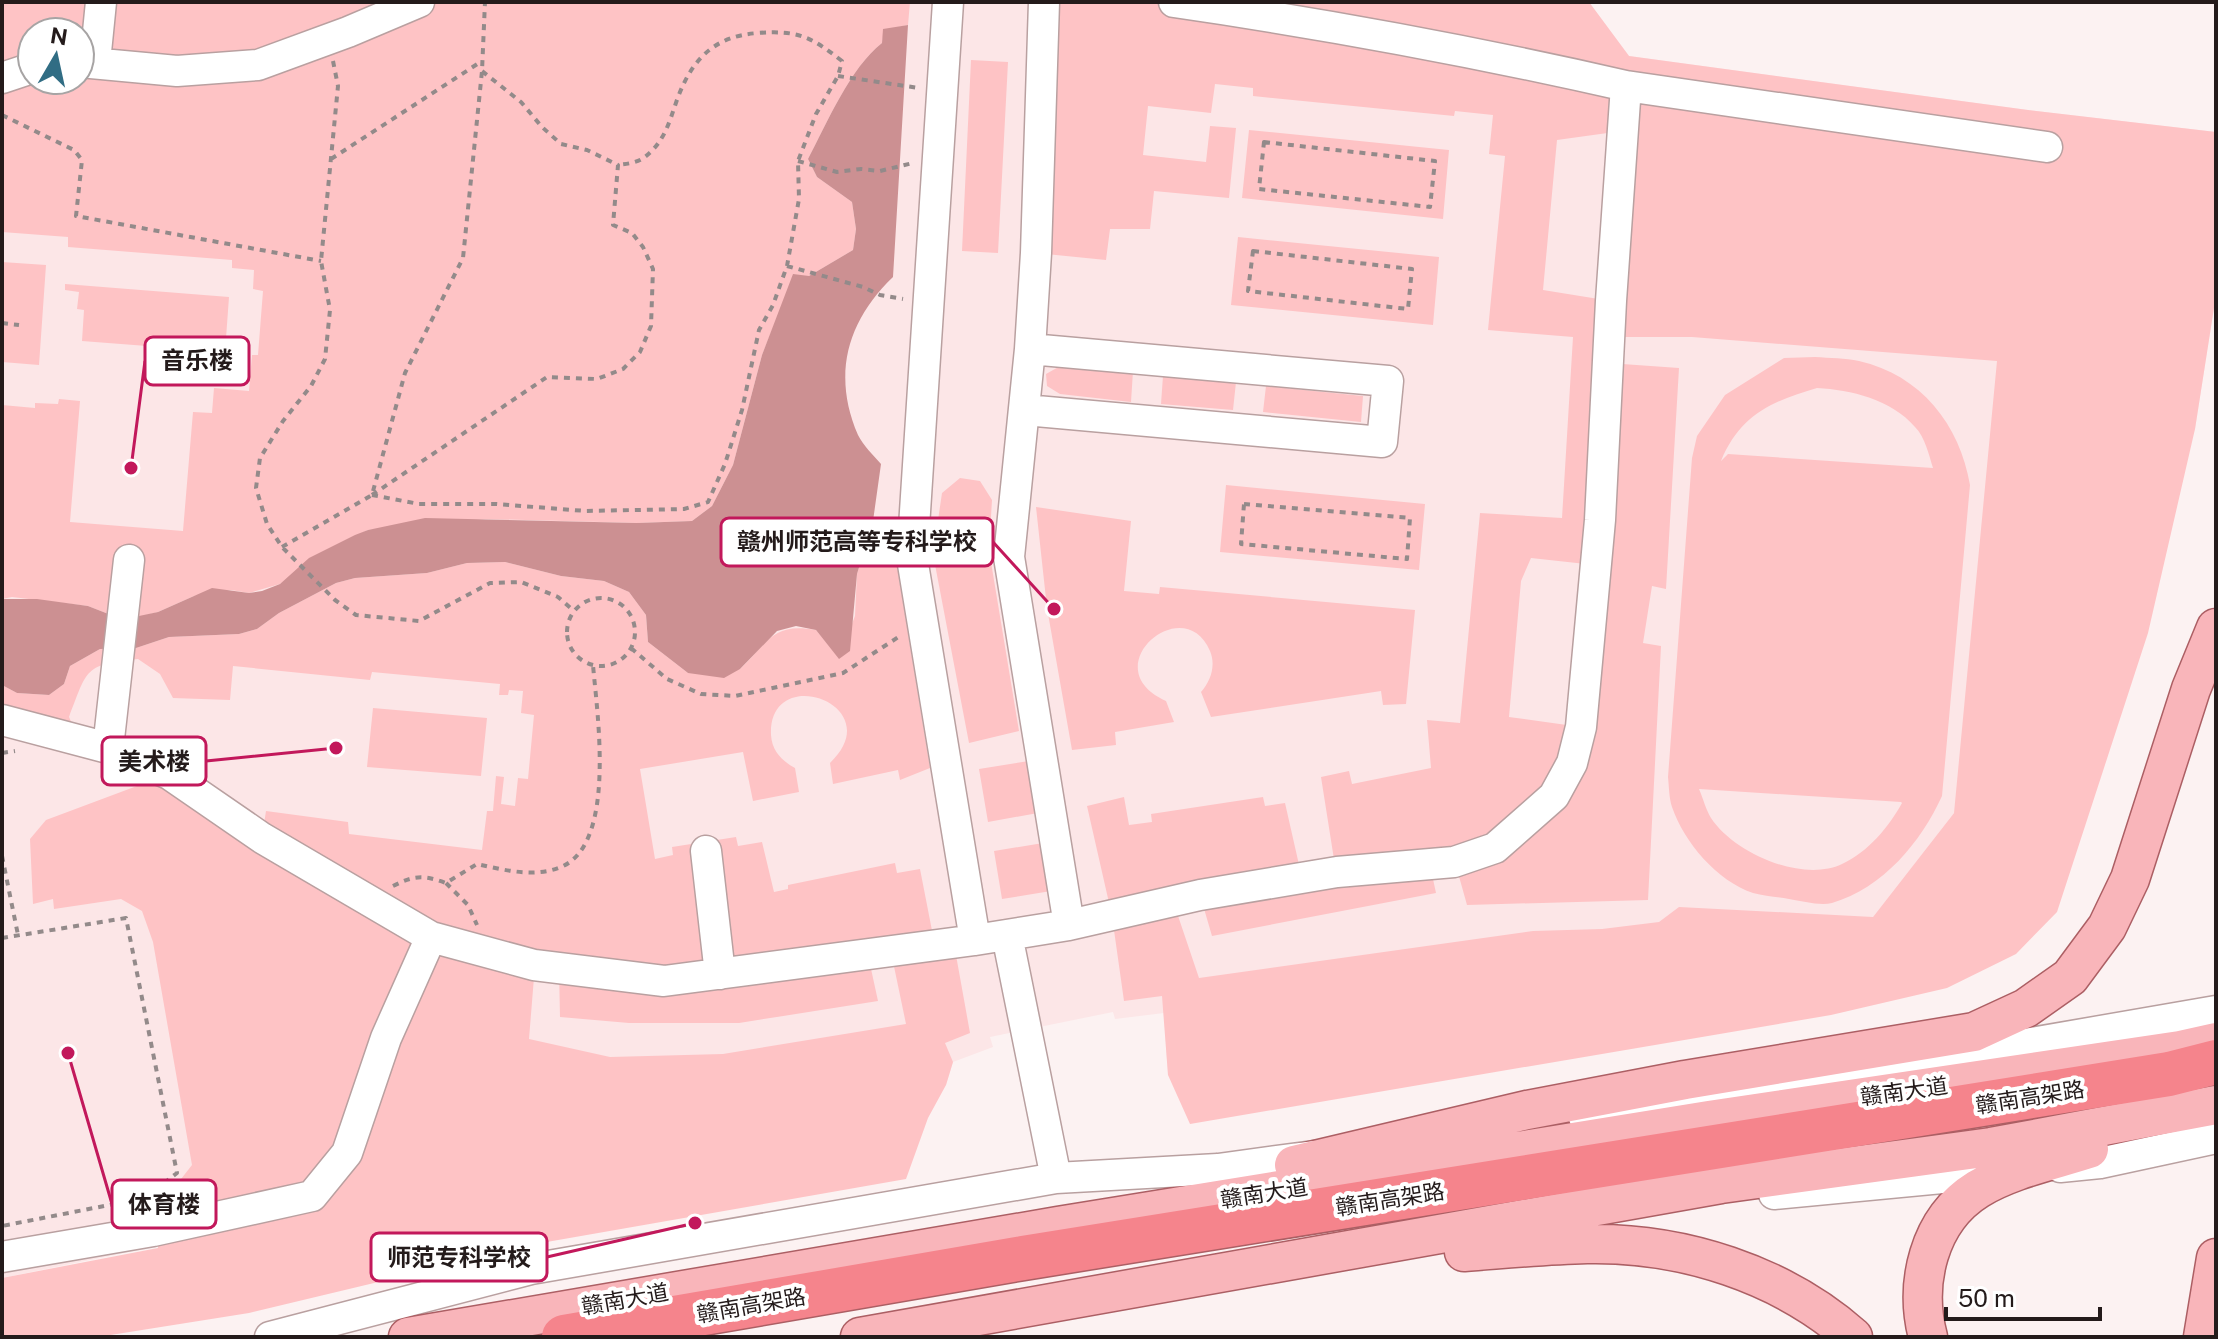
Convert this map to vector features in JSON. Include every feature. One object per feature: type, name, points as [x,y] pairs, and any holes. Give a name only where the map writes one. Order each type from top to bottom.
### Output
[{"type":"highway","name":"赣南高架路","points":[[564,1337],[1039,1256],[2169,1074],[2216,1062]]},
{"type":"highway","name":"赣南高架路","points":[[739,1337],[1693,1170],[2216,1087]]},
{"type":"main road","points":[[1058,1226],[1355,1150],[1527,1110],[1974,1032],[2026,1008],[2070,977],[2107,927],[2130,879],[2191,689],[2216,628]]},
{"type":"main road","name":"赣南大道","points":[[408,1337],[1058,1226],[1709,1120],[1989,1065],[2216,1042]]},
{"type":"main road","points":[[1928,1337],[1922,1314],[1922,1278],[1932,1245],[1951,1215],[2004,1165],[2216,1105]]},
{"type":"main road","points":[[860,1337],[1721,1184],[2004,1165],[2097,1147],[2216,1116]]},
{"type":"main road","points":[[1293,1262],[1589,1244],[1659,1248],[1723,1264],[1783,1288],[1837,1322],[1853,1337]]},
{"type":"main road","points":[[2203,1337],[2216,1258]]},
{"type":"street","points":[[96,23],[101,2]]},
{"type":"street","points":[[96,63],[177,71],[258,65],[419,2]]},
{"type":"street","points":[[948,2],[912,558],[975,940]]},
{"type":"street","points":[[1044,2],[1030,349],[1009,557],[1069,925]]},
{"type":"street","points":[[1174,2],[1285,10],[1626,86],[2047,147]]},
{"type":"street","points":[[2,720],[108,748],[169,774],[262,838],[431,937],[559,969],[664,981],[1007,935],[1069,925],[1200,895],[1337,872],[1454,862],[1495,848],[1554,796],[1572,763],[1581,727],[1600,520],[1626,86]]},
{"type":"street","points":[[1025,410],[1382,442],[1388,381],[1030,349]]},
{"type":"street","points":[[108,748],[129,560]]},
{"type":"street","points":[[1259,1164],[1434,1118],[1954,1023],[2019,1002],[2071,960],[2109,896],[2133,817],[2216,606]]},
{"type":"street","points":[[706,851],[720,974]]},
{"type":"street","points":[[1007,935],[1056,1178]]},
{"type":"street","points":[[2,1257],[153,1231],[312,1196],[347,1153],[386,1038],[431,937]]},
{"type":"street","points":[[270,1337],[531,1269],[1056,1178],[1218,1169],[1702,1100],[1989,1065],[2216,1011]]},
{"type":"street","points":[[973,1337],[1391,1257],[1723,1199],[1964,1176],[2004,1165],[2100,1163],[2216,1138]]},
{"type":"path","points":[[372,495],[405,373],[463,258],[482,71],[485,2]]},
{"type":"path","points":[[372,495],[419,504],[496,504],[586,511],[684,509],[708,502],[725,464],[742,410],[759,330],[773,305],[787,266],[799,199],[798,161],[816,114],[838,76],[842,61],[812,38],[778,32],[739,34],[713,46],[696,61],[660,143],[639,161],[618,165],[587,150],[561,144],[521,102],[482,71]]},
{"type":"path","points":[[328,39],[338,86],[321,261],[330,310],[325,359],[311,386],[283,421],[260,458],[256,488],[267,524],[282,547],[335,600],[356,615],[419,621],[490,583],[521,582],[558,597],[574,611]]},
{"type":"path","points":[[331,159],[482,61]]},
{"type":"path","points":[[838,76],[908,85]]},
{"type":"path","points":[[2,115],[74,150],[82,160],[76,216],[321,261]]},
{"type":"path","points":[[1264,142],[1435,161],[1430,207],[1259,189],[1264,142]]},
{"type":"path","points":[[798,161],[837,172],[861,169],[880,171],[904,165]]},
{"type":"path","points":[[282,547],[372,495],[547,377],[597,379],[623,369],[640,352],[651,326],[653,269],[643,247],[632,233],[613,225],[618,165]]},
{"type":"path","points":[[1253,251],[1412,269],[1408,309],[1248,291],[1253,251]]},
{"type":"path","points":[[787,266],[863,287],[880,295]]},
{"type":"path","points":[[2,323],[19,325]]},
{"type":"path","points":[[1244,504],[1410,518],[1407,559],[1241,544],[1244,504]]},
{"type":"path","points":[[604,598],[624,607],[634,626],[631,648],[615,663],[604,666],[593,665],[574,653],[566,632],[574,611],[593,599],[604,598]]},
{"type":"path","points":[[631,648],[667,679],[701,694],[735,696],[843,673],[923,624]]},
{"type":"path","points":[[446,883],[477,864],[536,873],[563,867],[580,854],[594,826],[600,761],[593,665]]},
{"type":"path","points":[[2,856],[18,935]]},
{"type":"path","points":[[368,899],[407,879],[426,875],[446,883],[468,905],[477,922],[481,951]]},
{"type":"path","points":[[2,938],[126,918],[177,1173],[145,1198],[2,1226]]},
{"type":"shaded area","points":[[2,2],[1589,2],[1629,56],[2216,132],[2216,295],[2195,429],[1954,813],[1873,917],[1168,1075],[1164,1013],[1115,1019],[1113,1012],[990,1037],[993,1047],[953,1062],[946,1085],[2,1278]]},
{"type":"shaded area","points":[[2,2],[910,2],[908,25],[884,30],[882,43],[850,81],[808,159],[817,177],[852,202],[856,229],[853,250],[809,276],[776,320],[762,355],[733,465],[712,506],[692,521],[637,523],[485,519],[368,530],[335,546],[280,584],[249,593],[231,590],[194,596],[139,617],[111,615],[88,606],[12,597],[2,599],[2,405],[35,408],[35,403],[58,404],[59,399],[80,401],[70,522],[183,531],[193,412],[212,413],[214,388],[249,391],[252,355],[258,355],[263,291],[253,289],[254,270],[232,268],[232,260],[68,247],[68,237],[2,232]]},
{"type":"shaded area","points":[[1044,2],[1589,2],[1629,56],[2216,132],[2216,295],[2195,429],[2148,633],[2057,912],[2016,954],[1947,988],[1831,1015],[1190,1124],[1168,1075],[1162,996],[1124,1001],[1112,916],[1087,806],[1124,797],[1129,825],[1152,822],[1151,814],[1263,797],[1265,806],[1285,803],[1302,878],[1336,872],[1321,777],[1349,771],[1352,784],[1431,768],[1427,720],[1460,723],[1480,513],[1562,518],[1573,337],[1488,330],[1505,156],[1489,154],[1493,115],[1455,111],[1454,116],[1253,96],[1253,88],[1215,84],[1211,113],[1148,106],[1143,155],[1206,162],[1210,126],[1236,128],[1229,198],[1154,191],[1150,229],[1110,229],[1106,260],[1036,253]],"holes":[[[1622,131],[1611,301],[1543,290],[1557,140]],[[1610,337],[1692,337],[1997,361],[1954,813],[1873,917],[1679,907],[1659,922],[1602,929],[1533,931],[1199,978],[1173,901],[1200,895],[1212,936],[1436,893],[1430,865],[1455,862],[1467,905],[1648,900],[1661,646],[1643,643],[1652,586],[1666,589],[1679,368],[1608,363]],[[1531,558],[1595,565],[1581,727],[1509,717],[1521,581]]]},
{"type":"shaded area","points":[[908,25],[893,277],[864,312],[848,350],[846,370],[850,413],[858,435],[881,464],[873,521],[857,574],[850,651],[839,659],[816,630],[796,626],[777,631],[740,669],[724,678],[688,673],[648,642],[646,615],[629,592],[604,581],[561,576],[505,562],[467,563],[427,573],[355,578],[336,583],[279,613],[257,629],[239,634],[169,637],[136,648],[100,649],[70,666],[64,684],[49,695],[17,693],[2,685],[2,599],[37,599],[88,606],[111,615],[139,616],[158,612],[212,588],[249,593],[262,591],[280,584],[309,558],[355,535],[425,518],[637,523],[692,521],[712,506],[733,465],[762,355],[793,274],[809,276],[853,250],[856,229],[852,202],[817,177],[808,159],[850,81],[882,43],[883,29]]},
{"type":"shaded area","points":[[971,60],[1008,62],[998,253],[962,251]]},
{"type":"shaded area","points":[[1249,130],[1449,150],[1443,219],[1242,198]]},
{"type":"shaded area","points":[[1238,237],[1439,257],[1433,325],[1231,305]]},
{"type":"shaded area","points":[[2,262],[46,265],[39,365],[2,362]]},
{"type":"shaded area","points":[[65,284],[229,297],[225,352],[82,341],[84,310],[77,309],[79,292],[65,290]]},
{"type":"shaded area","points":[[1784,358],[1854,360],[1901,378],[1919,391],[1947,423],[1965,463],[1970,485],[1942,796],[1923,830],[1884,875],[1851,896],[1827,904],[1753,893],[1715,870],[1693,846],[1677,820],[1668,777],[1692,458],[1697,436],[1725,395]],"holes":[[[1817,388],[1857,394],[1894,409],[1918,431],[1933,468],[1728,454],[1721,461],[1738,432],[1759,412],[1786,398]],[[1699,789],[1901,802],[1902,803],[1884,830],[1861,852],[1842,864],[1808,870],[1770,861],[1736,843],[1711,818]]]},
{"type":"shaded area","points":[[1062,365],[1133,371],[1131,402],[1060,394],[1047,386],[1046,374]]},
{"type":"shaded area","points":[[1163,376],[1236,382],[1233,410],[1161,404]]},
{"type":"shaded area","points":[[1266,386],[1363,396],[1361,422],[1263,412]]},
{"type":"shaded area","points":[[960,478],[980,481],[992,500],[989,550],[1019,731],[969,743],[933,554],[942,493]]},
{"type":"shaded area","points":[[1226,485],[1425,504],[1419,570],[1220,552]]},
{"type":"shaded area","points":[[1036,507],[1131,521],[1124,591],[1159,594],[1160,587],[1415,610],[1406,704],[1383,705],[1381,691],[1211,717],[1201,692],[1212,673],[1210,651],[1198,634],[1182,628],[1165,631],[1150,640],[1141,654],[1138,671],[1146,687],[1166,701],[1174,722],[1115,732],[1116,745],[1072,750],[1047,608]]},
{"type":"shaded area","points":[[873,521],[890,523],[930,768],[900,780],[898,770],[833,784],[830,763],[845,742],[846,724],[837,709],[822,700],[804,696],[788,700],[775,713],[771,735],[778,755],[795,768],[799,792],[753,801],[743,752],[640,769],[655,859],[673,855],[672,847],[736,837],[738,846],[762,842],[774,892],[788,889],[788,885],[895,863],[897,873],[920,869],[935,946],[954,944],[970,1033],[945,1043],[953,1062],[906,1179],[541,1243],[249,1313],[98,1337],[2,1337],[2,1278],[158,1248],[156,1211],[192,1165],[153,942],[142,911],[121,899],[54,909],[53,899],[33,904],[30,839],[46,820],[169,774],[262,837],[266,811],[348,822],[349,834],[482,850],[487,811],[493,811],[496,776],[504,777],[501,804],[515,806],[518,778],[528,779],[534,715],[521,713],[523,691],[509,690],[508,695],[499,695],[500,684],[372,672],[370,680],[233,666],[230,700],[173,698],[160,674],[138,659],[97,667],[85,679],[69,717],[80,741],[2,720],[2,685],[17,693],[49,695],[64,684],[70,666],[100,649],[136,648],[169,637],[239,634],[257,629],[279,613],[336,583],[355,578],[427,573],[467,563],[505,562],[561,576],[604,581],[629,592],[646,615],[648,642],[688,673],[740,669],[772,636],[790,629],[816,630],[839,658],[855,616],[857,574]],"holes":[[[891,952],[906,1024],[723,1054],[610,1057],[529,1039],[535,965],[559,969],[560,1017],[629,1023],[739,1023],[878,1001],[868,955]]]},
{"type":"shaded area","points":[[373,708],[487,718],[481,776],[367,767]]},
{"type":"shaded area","points":[[1029,761],[1038,813],[988,822],[979,769]]},
{"type":"shaded area","points":[[1043,843],[1051,891],[1002,899],[994,851]]},
{"type":"place","name":"音乐楼","points":[[131,468]]},
{"type":"place","name":"赣州师范高等专科学校","points":[[1054,609]]},
{"type":"place","name":"美术楼","points":[[336,748]]},
{"type":"place","name":"体育楼","points":[[68,1053]]},
{"type":"place","name":"师范专科学校","points":[[695,1223]]}]
